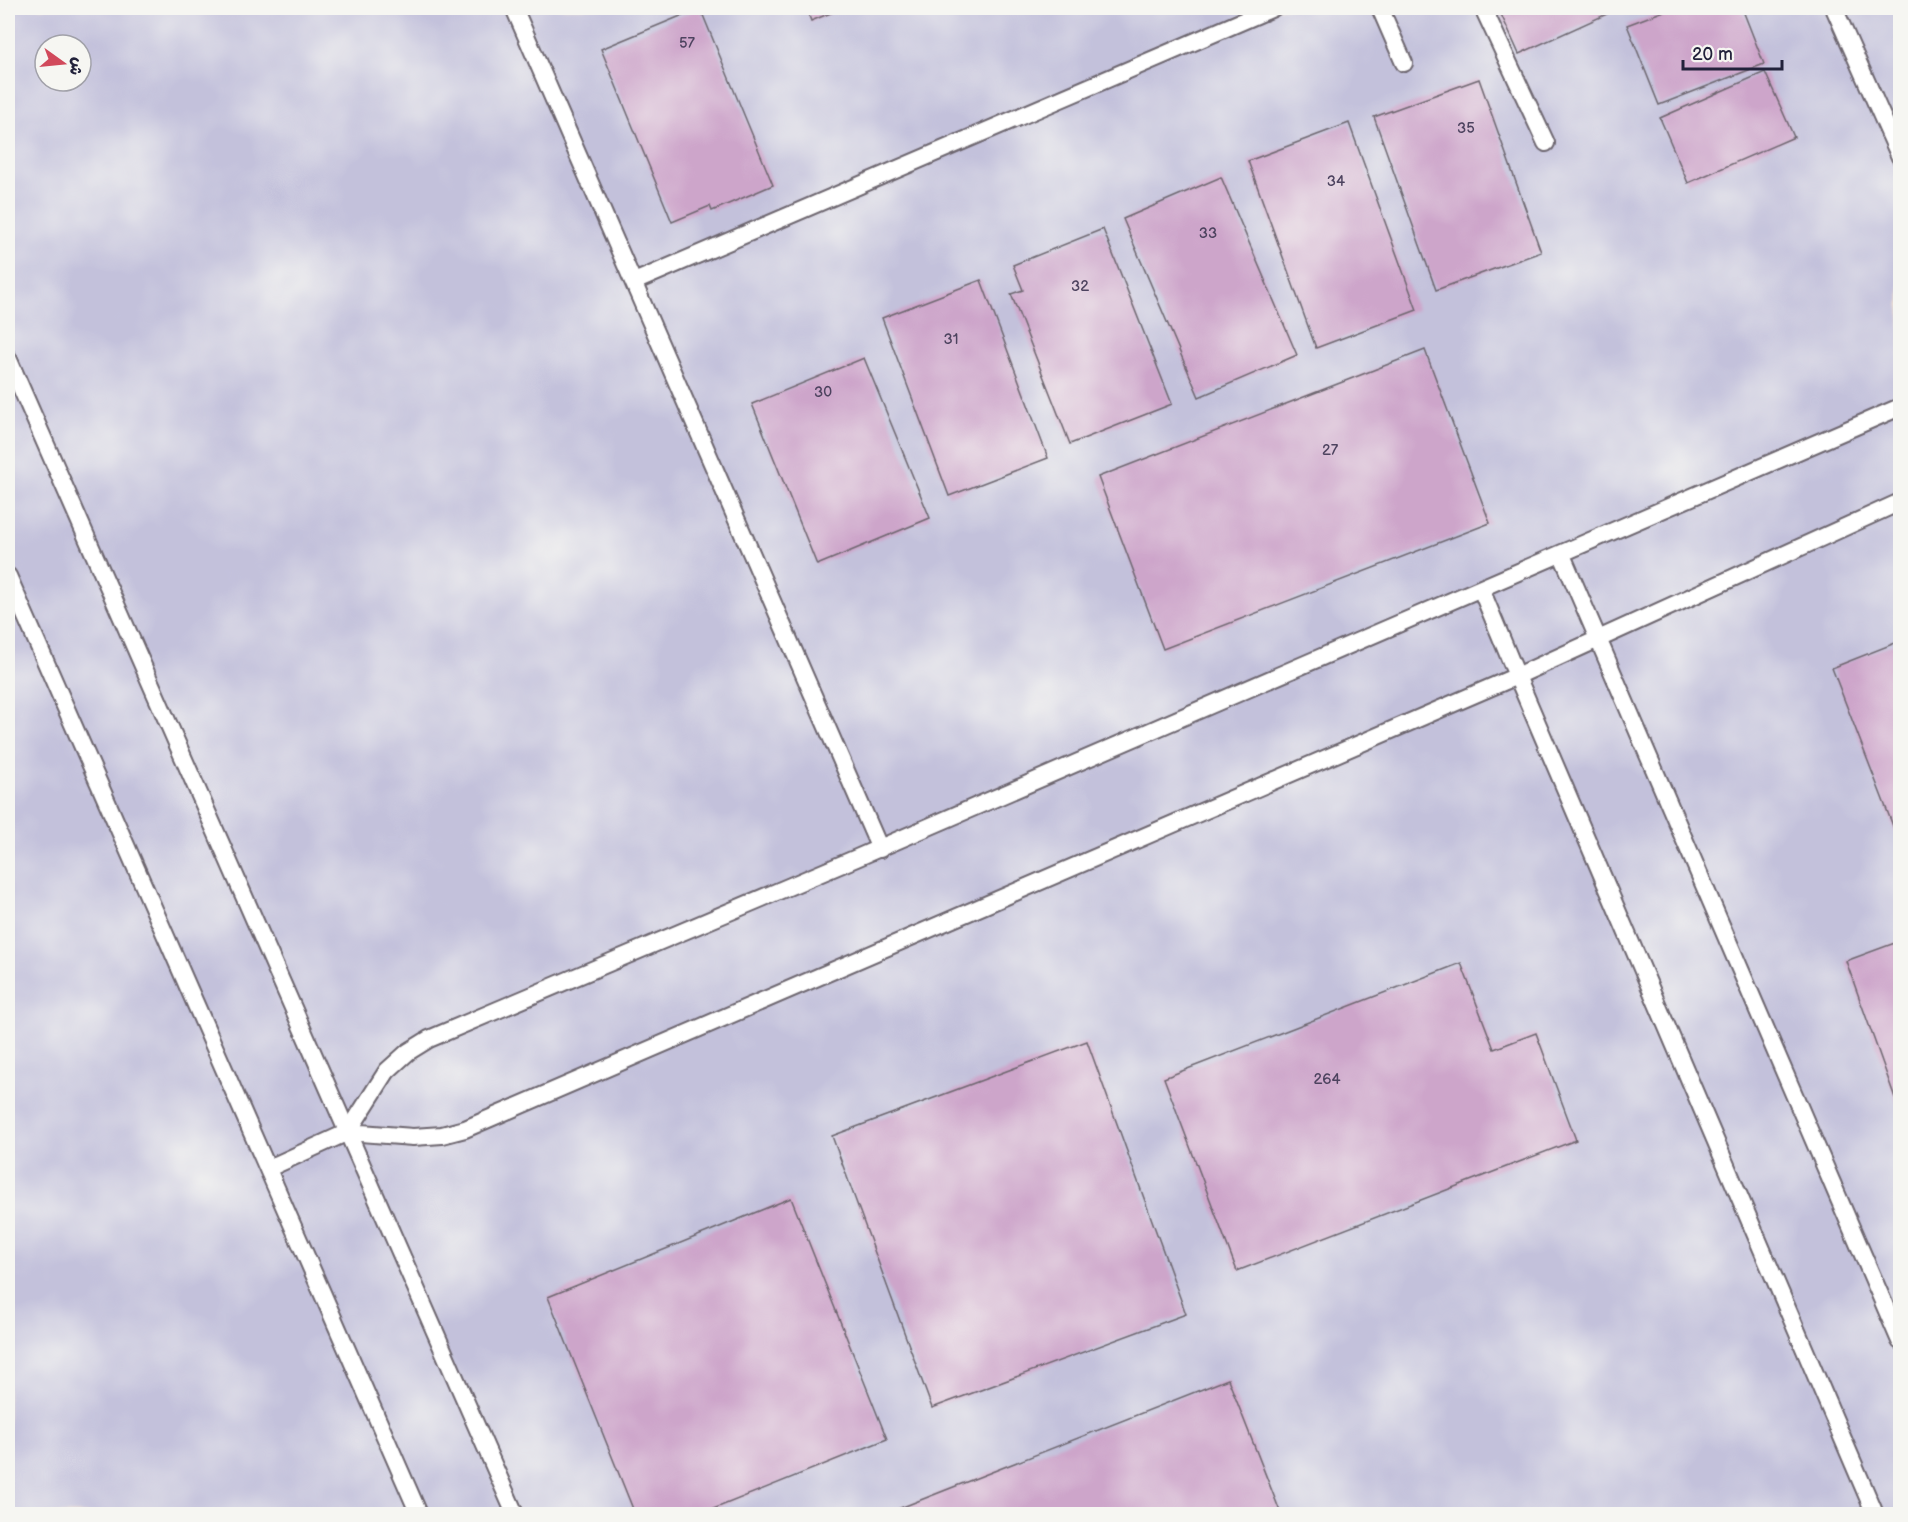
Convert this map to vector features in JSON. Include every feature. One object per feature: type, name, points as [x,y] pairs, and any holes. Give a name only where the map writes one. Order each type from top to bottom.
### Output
[{"type":"lane","points":[[514,8],[880,849]]},
{"type":"lane","points":[[634,282],[1273,8]]},
{"type":"lane","points":[[1380,8],[1404,63]]},
{"type":"lane","points":[[1483,8],[1546,143]]},
{"type":"lane","points":[[1834,8],[1900,157]]},
{"type":"lane","points":[[8,358],[515,1515]]},
{"type":"lane","points":[[348,1132],[387,1071],[408,1052],[429,1039],[880,849],[1900,407]]},
{"type":"lane","points":[[269,1168],[348,1132],[413,1137],[442,1135],[465,1129],[1517,676],[1900,502]]},
{"type":"lane","points":[[1562,555],[1900,1341]]},
{"type":"lane","points":[[8,576],[419,1515]]},
{"type":"lane","points":[[1481,589],[1875,1515]]},
{"type":"shaded area","points":[[8,8],[1900,8],[1900,1514],[8,1514]]},
{"type":"building","points":[[700,8],[773,185],[712,211],[710,206],[672,222],[601,49]]},
{"type":"building","points":[[806,8],[843,8],[811,21]]},
{"type":"building","points":[[1510,8],[1604,8],[1607,14],[1519,54],[1500,12]]},
{"type":"building","points":[[1672,8],[1742,8],[1764,64],[1659,105],[1627,25]]},
{"type":"building","points":[[1765,72],[1794,137],[1688,183],[1660,118]]},
{"type":"building","points":[[1479,79],[1541,252],[1436,290],[1374,117]]},
{"type":"building","points":[[1349,123],[1417,310],[1316,348],[1248,161]]},
{"type":"building","points":[[1221,177],[1297,355],[1199,397],[1123,219]]},
{"type":"building","points":[[1103,229],[1172,404],[1070,444],[1011,294],[1023,290],[1013,265]]},
{"type":"building","points":[[981,280],[1048,458],[949,496],[882,318]]},
{"type":"building","points":[[1425,350],[1490,523],[1163,649],[1098,477]]},
{"type":"building","points":[[864,358],[930,518],[817,565],[752,404]]},
{"type":"building","points":[[1900,641],[1900,844],[1832,668]]},
{"type":"building","points":[[1900,941],[1900,1108],[1899,1109],[1846,961]]},
{"type":"building","points":[[1461,963],[1494,1049],[1536,1033],[1576,1140],[1237,1271],[1164,1078]]},
{"type":"building","points":[[1087,1041],[1186,1314],[932,1408],[832,1136]]},
{"type":"building","points":[[791,1198],[887,1439],[701,1514],[635,1514],[548,1297]]},
{"type":"building","points":[[1228,1379],[1281,1514],[885,1514]]}]
